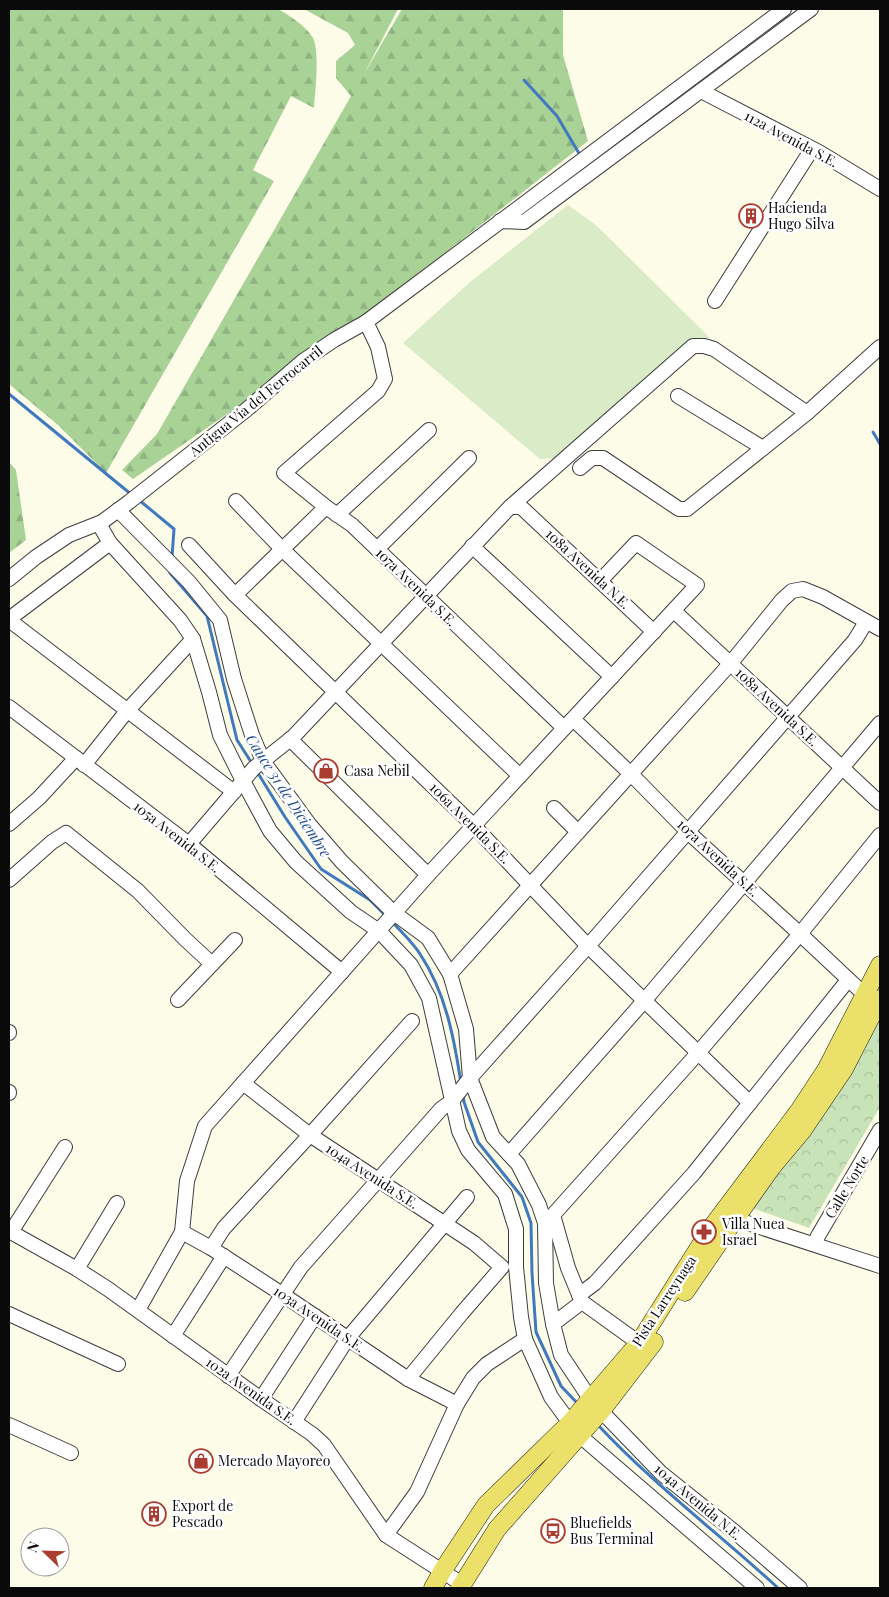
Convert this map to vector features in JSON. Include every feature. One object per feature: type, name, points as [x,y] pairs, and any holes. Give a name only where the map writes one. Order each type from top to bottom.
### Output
[{"type":"main road","name":"Pista Larreynaga","points":[[461,1586],[497,1529],[576,1428],[648,1351],[735,1219],[771,1168],[819,1108],[844,1069],[872,997],[878,974]]},
{"type":"main road","name":"Pista Larreynaga","points":[[595,1406],[639,1343],[712,1227],[817,1085],[872,997]]},
{"type":"main road","name":"Pista Larreynaga","points":[[433,1588],[486,1505],[576,1428]]},
{"type":"street","name":"Antigua Vía del Ferrocarril","points":[[9,579],[36,557],[69,535],[108,518],[246,410],[303,361],[334,340],[366,322],[784,9]]},
{"type":"street","points":[[500,221],[524,222],[811,9]]},
{"type":"street","name":"112a Avenida S.E.","points":[[701,91],[812,149],[880,189]]},
{"type":"street","points":[[715,301],[812,149]]},
{"type":"street","name":"107a Avenida S.E.","points":[[366,322],[378,347],[385,380],[378,392],[284,473],[352,525],[425,595],[569,724],[631,774],[688,832],[848,980],[872,997]]},
{"type":"street","points":[[189,844],[238,787],[290,739],[336,692],[472,546],[693,346],[704,346],[714,349],[807,413]]},
{"type":"street","points":[[580,468],[592,458],[603,458],[679,509],[687,509],[807,413],[880,347]]},
{"type":"street","points":[[678,396],[763,448]]},
{"type":"street","points":[[235,595],[282,549],[332,511],[429,430]]},
{"type":"street","points":[[376,549],[469,458]]},
{"type":"street","points":[[236,502],[282,549],[520,776]]},
{"type":"street","name":"108a Avenida N.E.","points":[[515,507],[600,581],[654,632]]},
{"type":"street","points":[[108,518],[110,543],[180,620],[193,639],[220,735],[238,787],[270,831],[296,862],[351,912],[387,922],[428,938],[450,974],[466,1029],[459,1131],[468,1150],[505,1194],[516,1229],[516,1267],[525,1339],[551,1397],[576,1428],[757,1588]]},
{"type":"street","points":[[108,518],[171,563],[220,620],[234,679],[263,762],[309,824],[342,862],[387,922],[429,998],[461,1089],[493,1137],[518,1164],[539,1205],[553,1215],[568,1268],[580,1299],[639,1343]]},
{"type":"street","points":[[138,1310],[182,1232],[187,1181],[204,1126],[428,875],[697,585],[636,542],[600,581]]},
{"type":"street","points":[[110,543],[9,619],[127,711],[238,787]]},
{"type":"street","name":"106a Avenida S.E.","points":[[188,545],[235,595],[474,826],[588,946],[750,1104]]},
{"type":"street","points":[[472,546],[612,677]]},
{"type":"street","points":[[450,974],[730,664],[782,600],[792,591],[803,589],[823,597],[880,630]]},
{"type":"street","name":"108a Avenida S.E.","points":[[674,611],[880,803]]},
{"type":"street","points":[[228,1376],[301,1267],[588,946],[788,718],[855,640],[866,622]]},
{"type":"street","points":[[9,824],[80,762],[193,639]]},
{"type":"street","name":"105a Avenida S.E.","points":[[9,707],[189,844],[342,972]]},
{"type":"street","points":[[508,1154],[644,1001],[880,723]]},
{"type":"street","points":[[290,739],[428,875]]},
{"type":"street","points":[[554,808],[578,832]]},
{"type":"street","points":[[9,880],[52,842],[66,833],[138,891],[212,964]]},
{"type":"street","points":[[553,1215],[698,1054],[800,934],[880,835]]},
{"type":"street","points":[[178,1000],[235,940]]},
{"type":"street","points":[[552,1324],[596,1283],[694,1173],[848,980]]},
{"type":"street","points":[[211,1248],[224,1228],[412,1021]]},
{"type":"street","name":"104a Avenida S.E.","points":[[243,1083],[310,1135],[474,1243],[502,1267],[408,1379]]},
{"type":"street","name":"Calle Norte","points":[[815,1244],[880,1130]]},
{"type":"street","points":[[10,1232],[65,1147]]},
{"type":"street","points":[[294,1422],[348,1338],[467,1197]]},
{"type":"street","points":[[77,1269],[117,1202]]},
{"type":"street","name":"104a Avenida N.E.","points":[[539,1205],[545,1223],[546,1283],[552,1324],[561,1355],[595,1406],[662,1474],[736,1533],[800,1588]]},
{"type":"street","points":[[735,1219],[880,1266]]},
{"type":"street","name":"102a Avenida S.E.","points":[[10,1232],[77,1269],[312,1434],[324,1445],[386,1535],[443,1570],[461,1586]]},
{"type":"street","name":"103a Avenida S.E.","points":[[182,1232],[224,1256],[408,1379],[457,1404]]},
{"type":"street","points":[[173,1336],[224,1256]]},
{"type":"street","points":[[9,1314],[118,1364]]},
{"type":"street","points":[[261,1399],[315,1316]]},
{"type":"street","points":[[386,1535],[417,1492],[457,1404],[473,1378],[482,1369],[525,1339]]},
{"type":"street","points":[[9,1425],[71,1453]]},
{"type":"green space","points":[[9,9],[278,9],[307,30],[315,44],[314,108],[291,96],[253,170],[274,181],[106,473],[58,425],[9,384]]},
{"type":"green space","points":[[304,9],[398,9],[364,74],[402,9],[563,9],[563,55],[588,141],[334,340],[133,479],[122,470],[157,434],[351,96],[336,78],[336,61],[355,45],[348,33]]},
{"type":"green space","points":[[568,205],[597,226],[709,337],[566,457],[540,459],[403,343],[470,282]]},
{"type":"green space","points":[[9,462],[16,470],[26,540],[9,553]]},
{"type":"green space","points":[[880,1015],[880,1107],[809,1228],[752,1208]]},
{"type":"waterway","points":[[524,80],[557,116],[580,155]]},
{"type":"waterway","name":"Cauce 31 de Diciembre","points":[[9,394],[132,495]]},
{"type":"waterway","points":[[873,432],[880,444]]},
{"type":"waterway","name":"Cauce 31 de Diciembre","points":[[139,500],[174,529],[172,557]]},
{"type":"waterway","name":"Cauce 31 de Diciembre","points":[[170,571],[207,616],[237,740],[253,765]]},
{"type":"waterway","name":"Cauce 31 de Diciembre","points":[[256,770],[285,817],[321,869],[370,900],[386,916]]},
{"type":"waterway","name":"Cauce 31 de Diciembre","points":[[392,922],[417,950],[429,969],[443,1000],[452,1033],[461,1083]]},
{"type":"waterway","points":[[463,1094],[478,1142],[522,1197],[531,1223],[536,1332],[561,1386],[579,1405]]},
{"type":"waterway","points":[[597,1424],[663,1488],[778,1588]]},
{"type":"place","name":"Hacienda Hugo Silva","points":[[751,216]]},
{"type":"place","name":"Casa Nebil","points":[[326,771]]},
{"type":"place","name":"Villa Nuea Israel","points":[[704,1232]]},
{"type":"place","name":"Mercado Mayoreo","points":[[201,1461]]},
{"type":"place","name":"Export de Pescado","points":[[154,1514]]},
{"type":"place","name":"Bluefields Bus Terminal","points":[[553,1531]]}]
